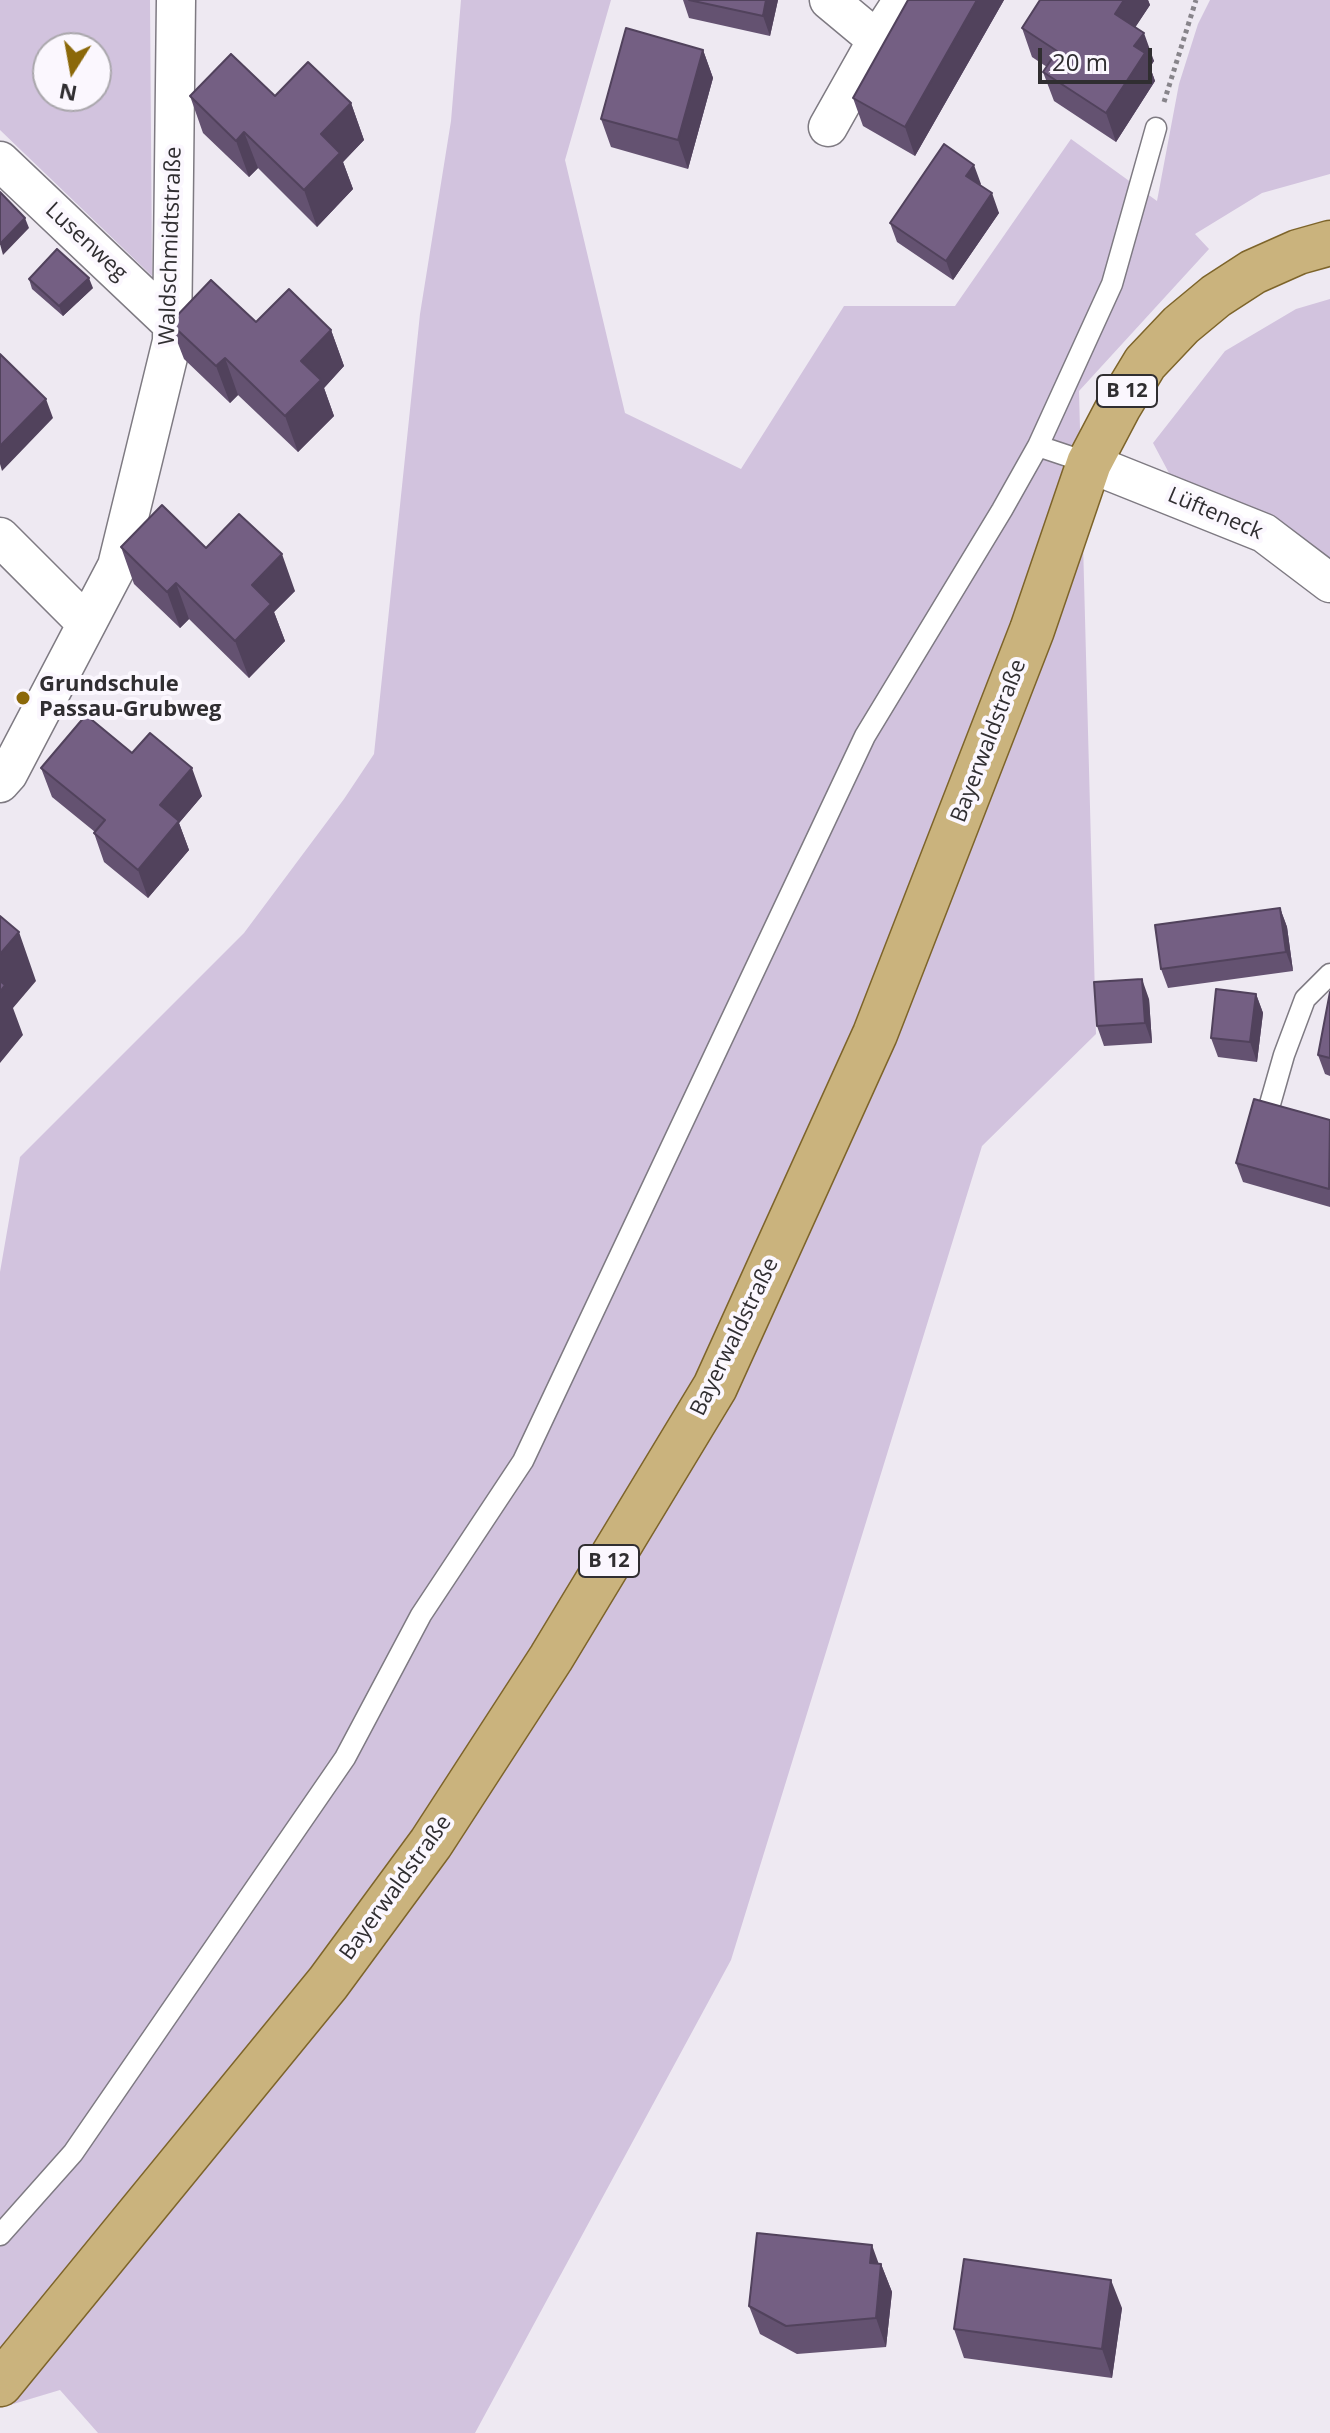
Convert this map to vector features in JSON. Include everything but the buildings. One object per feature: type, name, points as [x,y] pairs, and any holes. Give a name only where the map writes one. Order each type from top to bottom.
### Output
[{"type":"main road","name":"Bayerwaldstraße","points":[[0,2384],[328,1983],[431,1843],[551,1658],[715,1387],[875,1034],[1032,630],[1089,463],[1145,363],[1181,325],[1216,296],[1253,272],[1298,252],[1330,243]]},
{"type":"street","name":"Waldschmidtstraße","points":[[3,775],[117,566],[172,341],[176,0]]},
{"type":"street","points":[[829,0],[877,40]]},
{"type":"street","points":[[828,127],[903,0]]},
{"type":"street","name":"Lusenweg","points":[[0,161],[172,324]]},
{"type":"street","name":"Lüfteneck","points":[[1089,463],[1264,533],[1330,583]]},
{"type":"street","points":[[0,537],[86,623]]},
{"type":"lane","points":[[0,2235],[73,2153],[345,1758],[421,1615],[523,1461],[865,736],[1038,446],[1112,284],[1156,128]]},
{"type":"lane","points":[[1038,446],[1089,463]]},
{"type":"lane","points":[[1270,1104],[1305,999],[1330,974]]},
{"type":"path","points":[[1156,128],[1196,0]]},
{"type":"shaded area","points":[[0,0],[150,0],[152,276],[0,130]]},
{"type":"shaded area","points":[[461,0],[611,0],[565,160],[625,413],[741,469],[844,306],[955,306],[1071,139],[1157,201],[1179,84],[1198,24],[1210,0],[1330,0],[1330,174],[1262,193],[1195,234],[1209,249],[1079,391],[1096,1034],[982,1146],[731,1960],[475,2433],[98,2433],[60,2390],[0,2408],[0,1272],[20,1157],[244,933],[374,754],[420,314],[451,121]]},
{"type":"shaded area","points":[[1330,299],[1330,583],[1169,473],[1153,443],[1225,351],[1296,309]]},
{"type":"place","name":"Grundschule Passau-Grubweg","points":[[23,698]]}]
